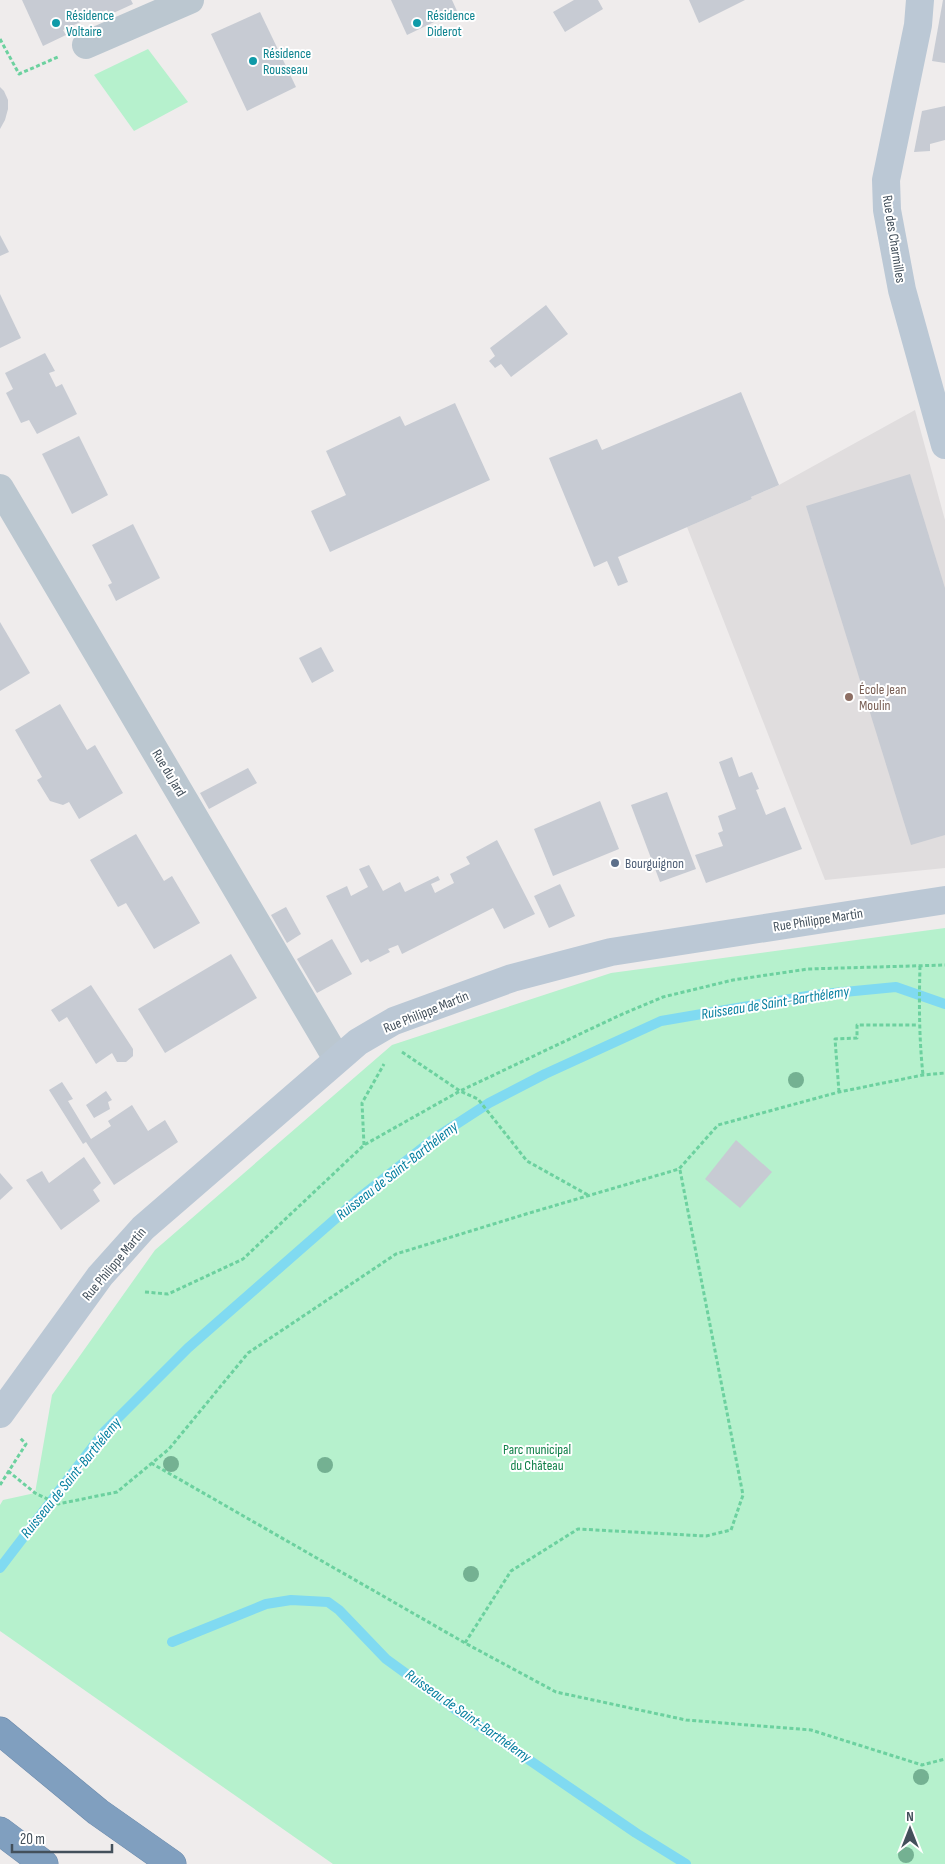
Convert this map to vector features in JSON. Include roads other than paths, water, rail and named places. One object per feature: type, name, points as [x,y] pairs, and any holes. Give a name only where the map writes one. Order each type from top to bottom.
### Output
[{"type":"highway","points":[[0,1731],[98,1812],[172,1864]]},
{"type":"highway","points":[[0,1831],[44,1864]]},
{"type":"street","points":[[86,45],[190,0]]},
{"type":"street","name":"Rue des Charmilles","points":[[920,0],[918,25],[886,180],[887,210],[902,290],[945,445]]},
{"type":"street","name":"Rue du Jard","points":[[0,488],[337,1059]]},
{"type":"street","name":"Rue Philippe Martin","points":[[0,1414],[100,1276],[143,1228],[337,1059],[358,1042],[394,1021],[512,978],[611,952],[945,900]]},
{"type":"waterway","name":"Ruisseau de Saint-Barthélemy","points":[[0,1568],[104,1432],[188,1348],[358,1199],[435,1138],[489,1103],[545,1074],[661,1021],[813,995],[896,987],[945,1004]]},
{"type":"waterway","name":"Ruisseau de Saint-Barthélemy","points":[[172,1642],[266,1604],[291,1600],[328,1602],[339,1610],[386,1659],[459,1712],[636,1833],[686,1864]]},
{"type":"place","name":"Résidence Voltaire","points":[[56,23]]},
{"type":"place","name":"Résidence Diderot","points":[[417,23]]},
{"type":"place","name":"Résidence Rousseau","points":[[253,61]]},
{"type":"place","name":"École Jean Moulin","points":[[849,697]]},
{"type":"place","name":"Bourguignon","points":[[615,863]]},
{"type":"park label","name":"Parc municipal du Château","points":[[537,1458]]}]
